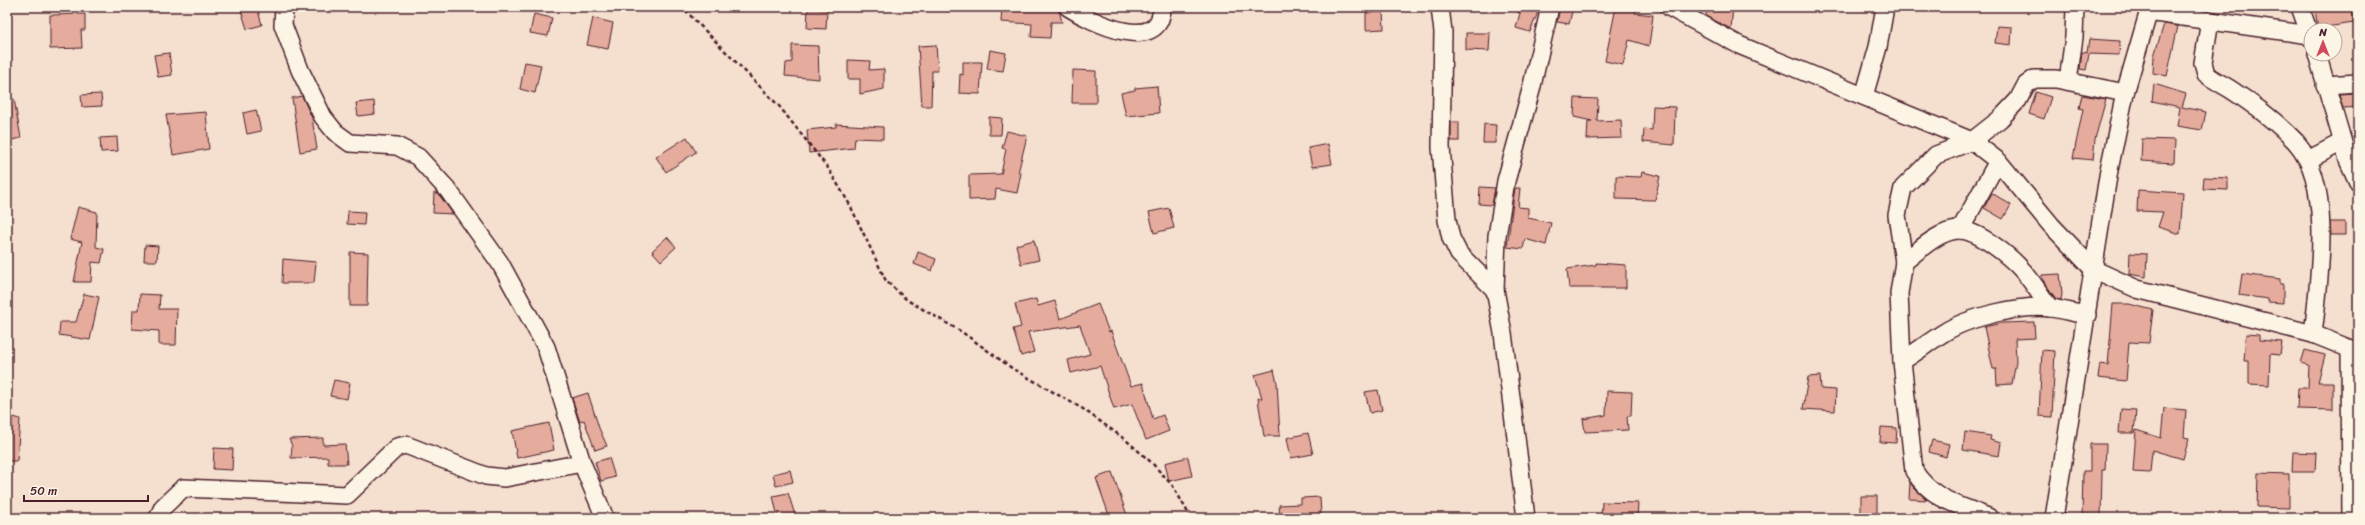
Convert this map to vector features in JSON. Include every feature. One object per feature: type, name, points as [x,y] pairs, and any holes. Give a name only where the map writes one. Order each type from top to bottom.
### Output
[{"type":"street","points":[[284,7],[283,25],[300,70],[323,117],[335,132],[350,143],[397,146],[418,157],[448,190],[500,263],[546,347],[582,462],[605,518]]},
{"type":"street","points":[[1068,7],[1080,15],[1107,26],[1134,33],[1152,30],[1158,26],[1162,7]]},
{"type":"street","points":[[1440,7],[1443,32],[1441,147],[1447,220],[1450,238],[1459,254],[1495,290]]},
{"type":"street","points":[[1526,518],[1503,333],[1495,290],[1497,236],[1502,204],[1550,7]]},
{"type":"street","points":[[1669,7],[1739,45],[1972,141],[1998,161],[2051,225],[2093,270],[2138,289],[2314,334],[2354,351],[2351,518]]},
{"type":"street","points":[[1864,96],[1878,47],[1885,7]]},
{"type":"street","points":[[2068,81],[2074,37],[2074,7]]},
{"type":"street","points":[[2300,7],[2305,22]]},
{"type":"street","points":[[2054,518],[2109,170],[2125,93],[2149,9],[2303,36]]},
{"type":"street","points":[[2210,20],[2203,63],[2206,74],[2242,97],[2285,132],[2308,160],[2316,183],[2321,221],[2321,253],[2314,334]]},
{"type":"street","points":[[2318,62],[2342,142],[2352,171],[2358,182]]},
{"type":"street","points":[[1990,518],[1939,496],[1923,486],[1914,471],[1902,360],[1898,293],[1904,262],[1897,215],[1903,188],[1936,155],[1972,141],[2000,119],[2018,100],[2026,85],[2034,79],[2056,79],[2125,93]]},
{"type":"street","points":[[2325,85],[2358,83]]},
{"type":"street","points":[[2308,160],[2342,142]]},
{"type":"street","points":[[1960,230],[1998,161]]},
{"type":"street","points":[[1904,262],[1940,236],[1960,230],[1978,237],[1998,249],[2023,271],[2050,308]]},
{"type":"street","points":[[1902,360],[1946,332],[1973,320],[2028,308],[2050,308],[2087,315]]},
{"type":"street","points":[[158,518],[163,507],[183,488],[347,494],[397,448],[406,445],[486,476],[505,478],[582,462]]},
{"type":"path","points":[[685,10],[780,106],[828,168],[850,205],[878,267],[886,281],[907,300],[962,332],[1013,369],[1083,409],[1126,440],[1151,462],[1173,486],[1191,518]]},
{"type":"building","points":[[257,7],[262,25],[247,29],[241,10]]},
{"type":"building","points":[[1002,7],[1058,7],[1062,22],[1051,22],[1050,38],[1031,37],[1032,24],[1001,22]]},
{"type":"building","points":[[1517,7],[1540,7],[1530,32],[1516,28],[1520,13],[1517,12]]},
{"type":"building","points":[[1560,7],[1573,7],[1569,24],[1557,22]]},
{"type":"building","points":[[1616,7],[1636,7],[1635,13],[1653,15],[1649,46],[1629,40],[1623,65],[1605,61]]},
{"type":"building","points":[[1707,7],[1733,7],[1731,29],[1706,16]]},
{"type":"building","points":[[808,9],[827,10],[826,29],[807,28]]},
{"type":"building","points":[[2352,9],[2354,23],[2343,25],[2343,22],[2317,22],[2315,10]]},
{"type":"building","points":[[1383,12],[1384,29],[1366,30],[1366,13]]},
{"type":"building","points":[[85,14],[85,30],[81,30],[82,48],[50,49],[50,15]]},
{"type":"building","points":[[534,14],[552,18],[548,36],[530,33]]},
{"type":"building","points":[[593,18],[613,23],[608,49],[587,45]]},
{"type":"building","points":[[2164,24],[2178,26],[2167,76],[2153,73],[2154,56]]},
{"type":"building","points":[[1997,26],[2012,27],[2011,45],[1995,43]]},
{"type":"building","points":[[1466,33],[1490,33],[1489,51],[1466,50]]},
{"type":"building","points":[[2089,39],[2120,41],[2119,55],[2089,54],[2086,70],[2080,69],[2082,52],[2087,53]]},
{"type":"building","points":[[792,45],[818,46],[819,79],[785,76],[786,63],[792,62]]},
{"type":"building","points":[[936,45],[938,71],[932,71],[931,106],[922,106],[918,46]]},
{"type":"building","points":[[990,50],[1006,53],[1003,71],[987,69]]},
{"type":"building","points":[[169,53],[172,75],[158,77],[154,55]]},
{"type":"building","points":[[848,60],[870,61],[869,70],[884,69],[884,89],[860,94],[860,79],[848,79]]},
{"type":"building","points":[[525,62],[541,65],[535,93],[520,89]]},
{"type":"building","points":[[963,62],[982,62],[980,94],[959,93],[960,74],[963,75]]},
{"type":"building","points":[[1073,70],[1096,71],[1096,103],[1072,103]]},
{"type":"building","points":[[2154,84],[2186,94],[2182,107],[2206,112],[2202,130],[2177,126],[2180,107],[2152,101]]},
{"type":"building","points":[[1157,86],[1159,113],[1126,116],[1121,93],[1135,90],[1135,88]]},
{"type":"building","points":[[2036,92],[2051,97],[2044,119],[2029,114]]},
{"type":"building","points":[[2358,93],[2358,107],[2343,108],[2339,94]]},
{"type":"building","points":[[101,94],[102,106],[82,107],[81,95]]},
{"type":"building","points":[[2082,95],[2106,99],[2095,139],[2093,160],[2073,158],[2083,109],[2079,108]]},
{"type":"building","points":[[302,96],[312,118],[317,149],[300,152],[292,98]]},
{"type":"building","points":[[1575,98],[1598,99],[1597,121],[1621,120],[1622,138],[1587,139],[1588,121],[1592,121],[1574,117]]},
{"type":"building","points":[[7,99],[14,99],[21,138],[7,141]]},
{"type":"building","points":[[374,101],[375,114],[358,116],[356,103]]},
{"type":"building","points":[[1653,106],[1675,107],[1674,145],[1643,142],[1644,129],[1652,130]]},
{"type":"building","points":[[256,110],[261,131],[247,134],[243,113]]},
{"type":"building","points":[[206,112],[209,149],[173,155],[166,115]]},
{"type":"building","points":[[989,117],[1002,118],[1001,135],[989,135]]},
{"type":"building","points":[[1451,122],[1459,122],[1459,141],[1451,141]]},
{"type":"building","points":[[836,124],[883,127],[883,139],[855,138],[854,148],[809,153],[807,130],[836,127]]},
{"type":"building","points":[[1484,124],[1496,125],[1495,143],[1483,143]]},
{"type":"building","points":[[1007,131],[1027,136],[1018,173],[1021,173],[1017,193],[996,189],[995,199],[969,200],[969,175],[1001,174],[1006,149],[1002,148]]},
{"type":"building","points":[[117,137],[118,151],[101,152],[100,138]]},
{"type":"building","points":[[687,137],[696,152],[666,172],[656,157]]},
{"type":"building","points":[[2142,139],[2175,140],[2174,163],[2141,161]]},
{"type":"building","points":[[1328,144],[1332,164],[1312,167],[1308,148]]},
{"type":"building","points":[[1642,172],[1660,176],[1655,200],[1616,199],[1616,176],[1641,177]]},
{"type":"building","points":[[2204,177],[2228,178],[2228,190],[2203,189]]},
{"type":"building","points":[[1480,187],[1495,188],[1492,205],[1479,204]]},
{"type":"building","points":[[1515,188],[1520,188],[1518,207],[1528,208],[1528,218],[1551,223],[1546,245],[1525,239],[1523,249],[1507,247]]},
{"type":"building","points":[[2138,190],[2183,193],[2180,234],[2158,227],[2163,212],[2137,211]]},
{"type":"building","points":[[434,192],[440,196],[453,214],[433,213]]},
{"type":"building","points":[[1992,193],[2011,205],[2003,219],[1984,208]]},
{"type":"building","points":[[78,207],[97,212],[96,247],[104,249],[101,263],[92,262],[91,282],[74,282],[82,242],[70,239]]},
{"type":"building","points":[[1169,208],[1174,228],[1154,233],[1149,212]]},
{"type":"building","points":[[348,211],[365,212],[364,225],[347,224]]},
{"type":"building","points":[[2330,222],[2345,222],[2345,235],[2331,235]]},
{"type":"building","points":[[667,237],[676,247],[661,261],[652,251]]},
{"type":"building","points":[[1034,240],[1039,260],[1021,264],[1016,245]]},
{"type":"building","points":[[145,245],[158,246],[157,261],[144,261]]},
{"type":"building","points":[[350,252],[368,253],[367,306],[350,306]]},
{"type":"building","points":[[918,252],[936,259],[932,271],[914,264]]},
{"type":"building","points":[[2130,253],[2147,254],[2146,277],[2129,274]]},
{"type":"building","points":[[283,259],[316,262],[314,283],[282,283]]},
{"type":"building","points":[[1596,263],[1626,265],[1626,288],[1569,288],[1567,269],[1596,265]]},
{"type":"building","points":[[2060,274],[2062,294],[2061,300],[2056,299],[2043,280],[2042,275]]},
{"type":"building","points":[[2242,274],[2280,279],[2280,284],[2283,284],[2283,303],[2268,302],[2268,299],[2239,295]]},
{"type":"building","points":[[84,294],[99,297],[90,340],[59,335],[60,322],[76,322]]},
{"type":"building","points":[[140,294],[160,295],[159,309],[177,309],[176,345],[159,345],[159,331],[132,329],[133,310],[139,310]]},
{"type":"building","points":[[1036,299],[1038,306],[1055,301],[1060,319],[1098,304],[1109,332],[1111,331],[1131,386],[1143,383],[1153,419],[1163,415],[1169,431],[1146,440],[1132,404],[1114,409],[1100,366],[1071,373],[1068,360],[1090,354],[1080,325],[1028,332],[1034,352],[1021,356],[1013,329],[1021,327],[1015,304]]},
{"type":"building","points":[[2113,304],[2129,304],[2153,310],[2149,343],[2129,342],[2126,381],[2098,378],[2100,364],[2108,365]]},
{"type":"building","points":[[2034,322],[2035,338],[2015,339],[2016,362],[2012,384],[1997,385],[1996,369],[1993,369],[1984,327],[2002,323]]},
{"type":"building","points":[[2246,334],[2259,335],[2259,340],[2282,342],[2280,355],[2270,354],[2269,385],[2249,384],[2249,361],[2244,361]]},
{"type":"building","points":[[2042,350],[2055,351],[2052,417],[2039,416]]},
{"type":"building","points":[[2305,350],[2325,355],[2318,382],[2333,382],[2333,410],[2297,409],[2298,388],[2308,388],[2309,365],[2301,363]]},
{"type":"building","points":[[1274,370],[1277,383],[1280,436],[1264,436],[1258,398],[1262,398],[1255,375]]},
{"type":"building","points":[[1820,376],[1821,389],[1836,390],[1835,411],[1803,409],[1808,377]]},
{"type":"building","points":[[334,380],[350,383],[347,399],[330,396]]},
{"type":"building","points":[[1378,390],[1382,410],[1370,413],[1365,392]]},
{"type":"building","points":[[1607,391],[1632,392],[1631,416],[1627,416],[1628,430],[1585,432],[1583,419],[1606,415]]},
{"type":"building","points":[[588,393],[599,428],[607,446],[595,450],[584,420],[580,422],[572,398]]},
{"type":"building","points":[[2164,408],[2186,410],[2184,437],[2189,438],[2183,459],[2152,450],[2150,473],[2133,472],[2136,430],[2161,438]]},
{"type":"building","points":[[2121,409],[2136,410],[2134,433],[2119,433]]},
{"type":"building","points":[[7,415],[20,419],[17,461],[7,461]]},
{"type":"building","points":[[549,423],[554,450],[517,458],[512,431]]},
{"type":"building","points":[[1881,427],[1897,428],[1896,443],[1880,442]]},
{"type":"building","points":[[1965,432],[1991,436],[1990,440],[2001,443],[1999,456],[1963,450]]},
{"type":"building","points":[[1308,433],[1313,454],[1291,458],[1287,438]]},
{"type":"building","points":[[323,438],[323,445],[345,444],[347,464],[328,464],[328,457],[291,458],[292,446],[289,439]]},
{"type":"building","points":[[1932,440],[1949,444],[1946,457],[1929,452]]},
{"type":"building","points":[[2090,444],[2106,444],[2105,470],[2102,470],[2101,518],[2082,518],[2083,471],[2090,471]]},
{"type":"building","points":[[214,448],[233,449],[232,470],[213,469]]},
{"type":"building","points":[[2293,452],[2316,453],[2315,472],[2292,472]]},
{"type":"building","points":[[1188,457],[1192,476],[1169,481],[1165,463]]},
{"type":"building","points":[[609,458],[615,477],[601,481],[595,462]]},
{"type":"building","points":[[790,470],[793,482],[776,486],[773,474]]},
{"type":"building","points":[[1112,472],[1128,518],[1110,518],[1096,478]]},
{"type":"building","points":[[2258,473],[2289,474],[2289,508],[2257,507]]},
{"type":"building","points":[[1910,482],[1914,488],[1927,500],[1909,499]]},
{"type":"building","points":[[788,493],[796,518],[778,518],[773,496]]},
{"type":"building","points":[[1861,496],[1877,496],[1877,515],[1861,516]]},
{"type":"building","points":[[1320,497],[1321,516],[1280,518],[1279,505],[1301,504],[1301,498]]},
{"type":"building","points":[[1602,502],[1638,503],[1637,518],[1601,518]]}]
